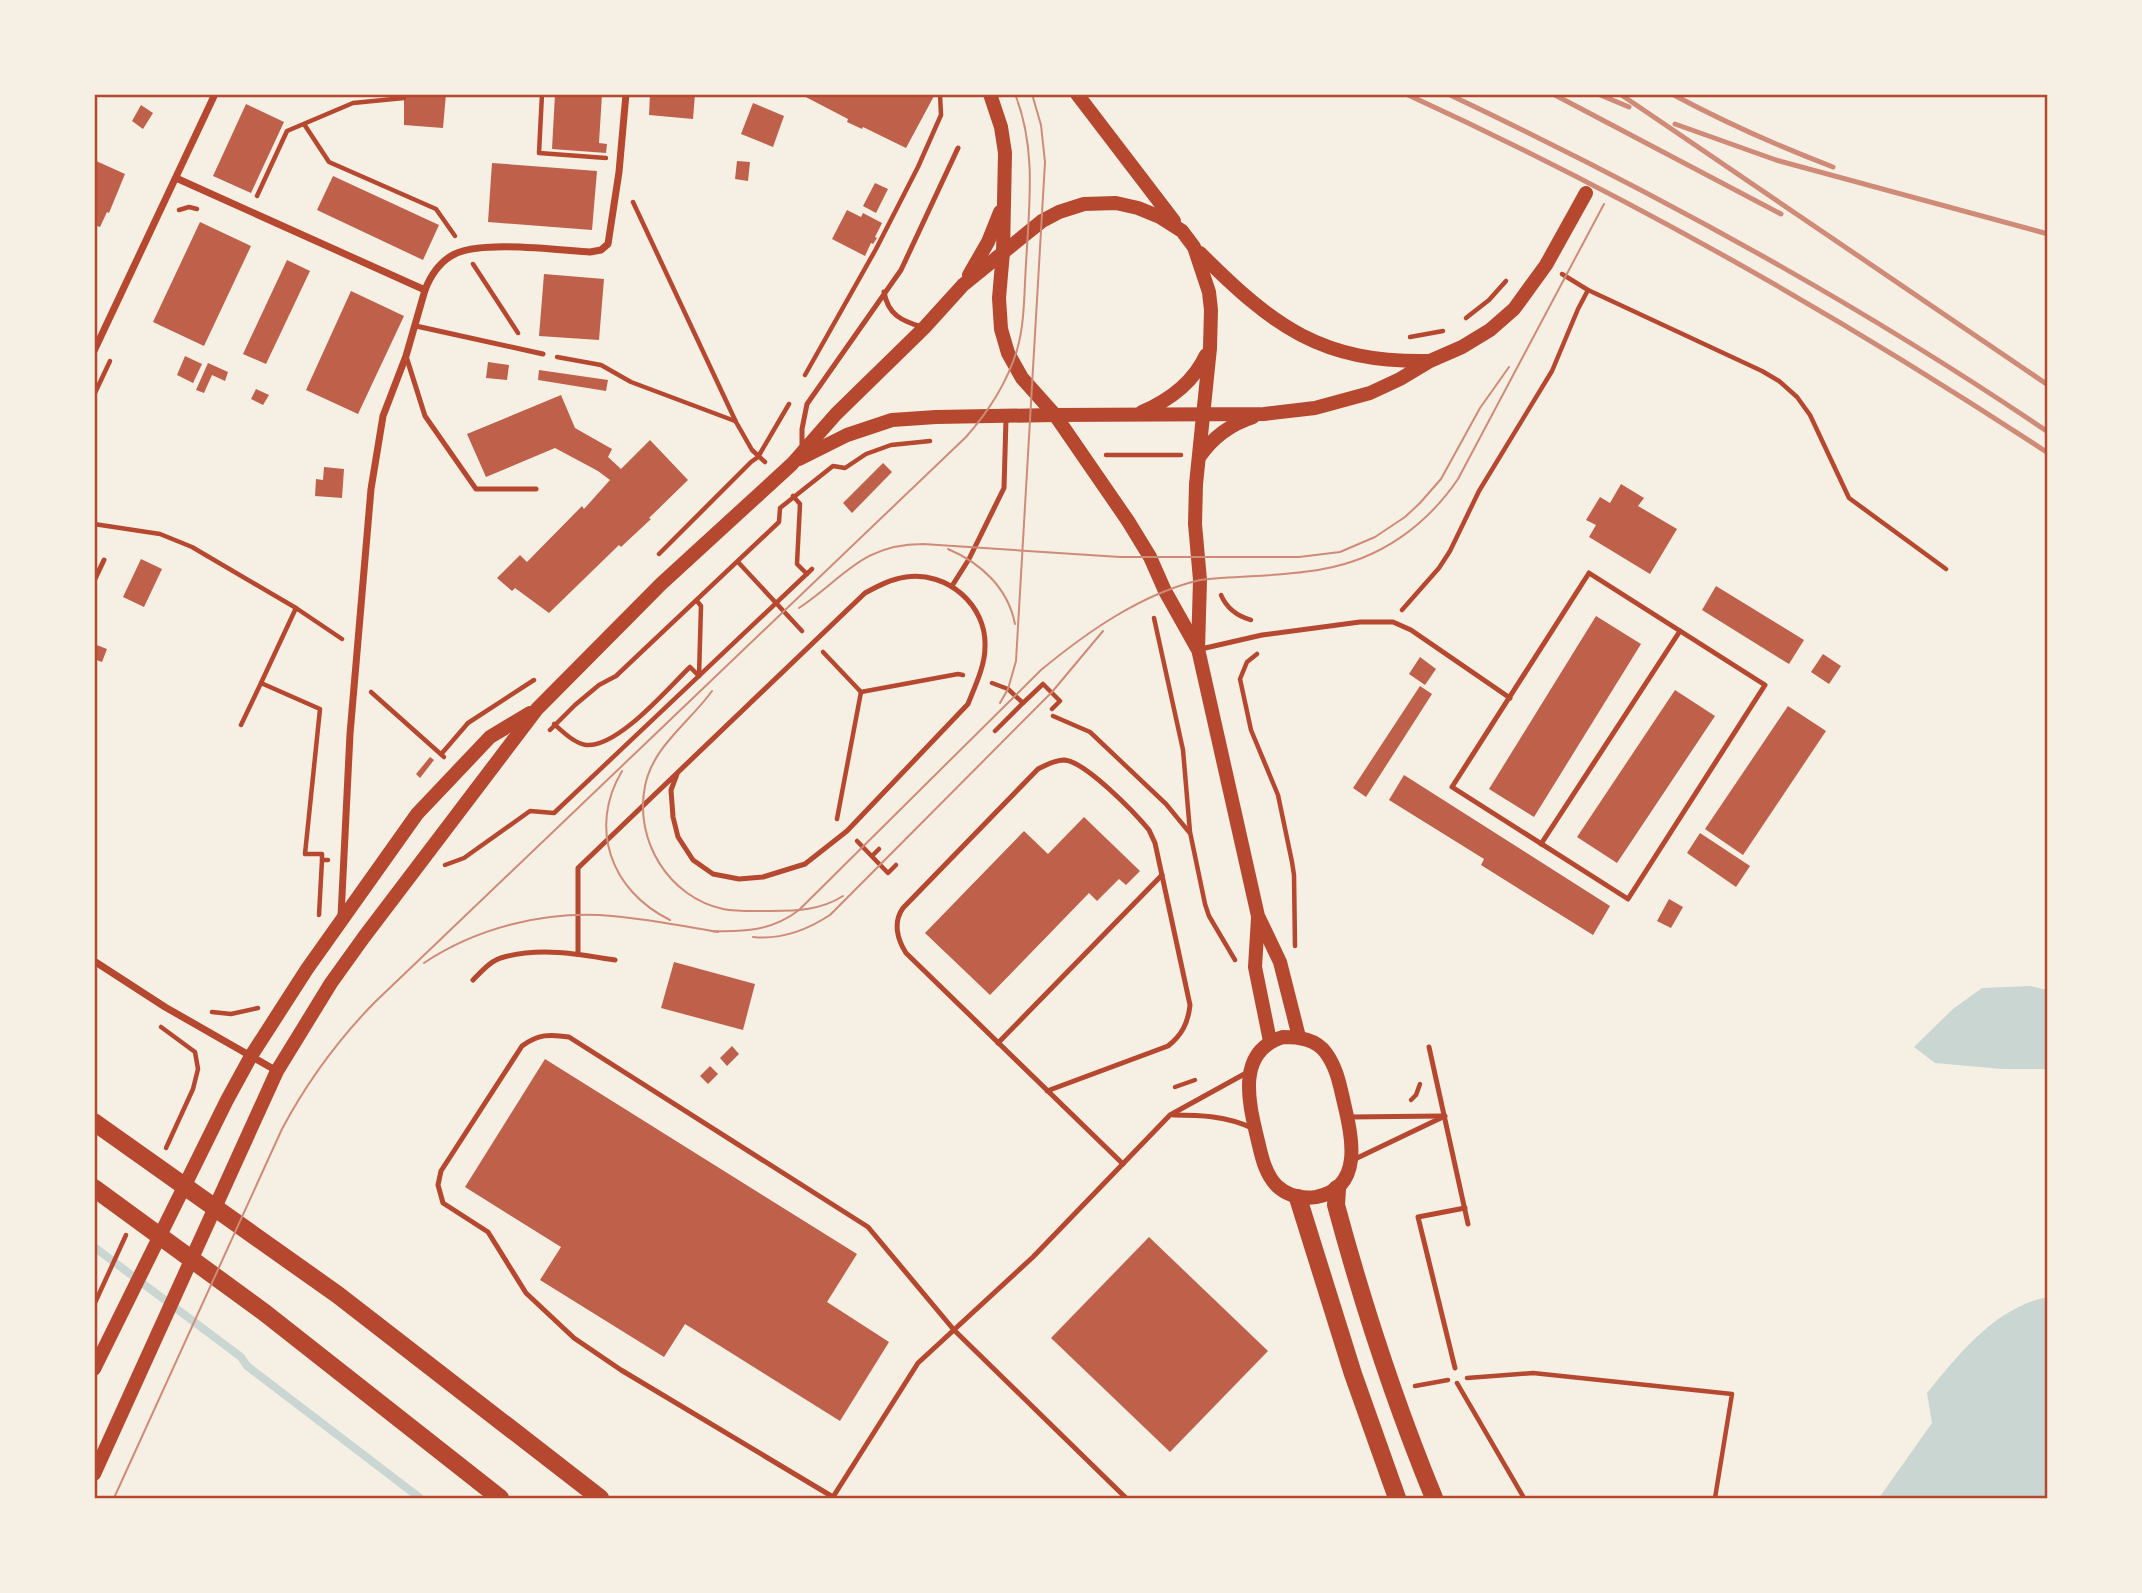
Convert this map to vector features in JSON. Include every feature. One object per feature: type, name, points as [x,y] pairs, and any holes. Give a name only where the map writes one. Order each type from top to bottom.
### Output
[{"type":"main road","points":[[990,94],[1001,127],[1005,153],[999,298],[1004,342],[1022,377],[1055,415],[1134,530],[1198,649]]},
{"type":"main road","points":[[1077,94],[1194,247],[1236,290],[1273,319],[1305,338],[1340,351],[1386,360],[1430,361]]},
{"type":"main road","points":[[792,464],[847,435],[892,420],[1055,415],[1264,414],[1315,408],[1358,397],[1400,379],[1462,346],[1490,330],[1514,309],[1546,265],[1586,193]]},
{"type":"main road","points":[[94,1474],[277,1071],[357,947],[537,709],[661,584],[792,464],[836,414],[963,285],[1048,217],[1084,204],[1116,202],[1160,217],[1182,231]]},
{"type":"main road","points":[[963,285],[988,242],[1003,203]]},
{"type":"main road","points":[[1194,247],[1209,292],[1211,310],[1195,524],[1200,580],[1198,649],[1258,916],[1280,962],[1298,1037]]},
{"type":"main road","points":[[1135,415],[1157,406],[1177,393],[1192,378],[1210,348]]},
{"type":"main road","points":[[1199,457],[1226,429],[1264,414]]},
{"type":"main road","points":[[94,1369],[251,1056],[341,920],[417,814],[490,737],[537,709]]},
{"type":"main road","points":[[1258,916],[1255,967],[1270,1041]]},
{"type":"main road","points":[[1337,1189],[1315,1197],[1298,1198],[1275,1184],[1264,1164],[1248,1090],[1251,1070],[1260,1050],[1270,1041],[1283,1037],[1298,1037],[1315,1043],[1326,1052],[1337,1074],[1353,1143],[1351,1161],[1345,1178],[1337,1189],[1336,1205],[1394,1392],[1434,1499]]},
{"type":"main road","points":[[94,1122],[338,1296],[600,1499]]},
{"type":"main road","points":[[94,1188],[265,1313],[500,1499]]},
{"type":"main road","points":[[1298,1198],[1353,1374],[1396,1499]]},
{"type":"street","points":[[94,351],[215,94]]},
{"type":"street","points":[[341,920],[350,734],[372,489],[383,416],[416,326],[425,290],[438,267],[452,254],[465,250],[495,247],[590,252],[601,250],[608,244],[621,159],[626,94]]},
{"type":"street","points":[[176,178],[425,290]]},
{"type":"street","points":[[94,961],[165,1007],[277,1071]]},
{"type":"lane","points":[[802,450],[802,429],[807,404],[901,270],[958,148]]},
{"type":"lane","points":[[884,292],[890,309],[904,322],[923,328]]},
{"type":"lane","points":[[416,326],[543,354]]},
{"type":"lane","points":[[406,356],[425,416],[476,489],[536,489]]},
{"type":"lane","points":[[952,586],[969,559],[1004,488],[1006,416]]},
{"type":"lane","points":[[94,581],[104,560]]},
{"type":"lane","points":[[1589,573],[1680,631],[1765,685],[1628,899],[1452,787],[1589,573]]},
{"type":"lane","points":[[578,954],[578,868],[865,593],[885,583],[908,577],[933,578],[952,586],[971,602],[984,629],[985,648],[968,704],[847,831],[805,864],[763,877],[739,879],[713,874],[693,860],[678,837],[673,817],[671,790],[677,774]]},
{"type":"lane","points":[[1198,649],[1262,635],[1360,622],[1393,622],[1411,630],[1510,698]]},
{"type":"lane","points":[[1541,844],[1680,631]]},
{"type":"lane","points":[[1047,1091],[1168,1046],[1178,1038],[1185,1027],[1190,1005],[1155,843],[1149,830],[1086,769],[1064,760],[1049,762],[1038,769],[903,908],[897,924],[900,944],[906,953],[1047,1091],[1123,1164]]},
{"type":"lane","points":[[998,1043],[1162,874]]},
{"type":"lane","points":[[473,980],[486,967],[502,957],[542,953],[578,954],[615,960]]},
{"type":"lane","points":[[1126,1499],[954,1330],[868,1227],[569,1037],[551,1034],[534,1037],[522,1046],[441,1171],[438,1185],[443,1203],[488,1232],[526,1293],[574,1338],[621,1370],[833,1497],[918,1363],[954,1330],[1033,1257],[1170,1115],[1251,1070]]},
{"type":"lane","points":[[1429,1047],[1468,1224]]},
{"type":"lane","points":[[1170,1115],[1211,1115],[1238,1121],[1255,1130]]},
{"type":"lane","points":[[1347,1117],[1445,1116]]},
{"type":"lane","points":[[1351,1161],[1445,1116]]},
{"type":"lane","points":[[1455,1368],[1418,1217],[1465,1208]]},
{"type":"path","points":[[542,94],[539,153],[621,159]]},
{"type":"path","points":[[802,381],[876,250],[918,167],[941,115],[940,94]]},
{"type":"path","points":[[250,212],[287,131],[353,103],[404,98]]},
{"type":"path","points":[[304,124],[330,162],[436,209],[531,352]]},
{"type":"path","points":[[619,173],[736,422],[752,450],[765,462]]},
{"type":"path","points":[[1546,265],[1588,290],[1779,381],[1797,397],[1810,415],[1849,498],[1946,569]]},
{"type":"path","points":[[1459,322],[1489,300],[1509,277]]},
{"type":"path","points":[[1393,622],[1450,551],[1479,491],[1552,371],[1588,290]]},
{"type":"path","points":[[1402,337],[1428,335],[1451,327]]},
{"type":"path","points":[[543,354],[601,365],[631,382],[736,422]]},
{"type":"path","points":[[652,561],[758,457],[795,393]]},
{"type":"path","points":[[616,676],[779,522],[780,508],[833,466],[845,468],[866,454],[891,445],[935,440]]},
{"type":"path","points":[[1088,464],[1107,455],[1199,457]]},
{"type":"path","points":[[793,496],[800,504],[797,564],[807,574]]},
{"type":"path","points":[[94,524],[160,534],[181,543],[296,608],[344,639],[357,651]]},
{"type":"path","points":[[738,562],[771,598]]},
{"type":"path","points":[[439,868],[464,858],[530,811],[554,813],[812,569]]},
{"type":"path","points":[[1219,588],[1227,606],[1235,614],[1261,620],[1262,635],[1268,651],[1253,656],[1247,662],[1240,679],[1251,730],[1278,795],[1292,862],[1296,957]]},
{"type":"path","points":[[697,601],[701,606],[699,676]]},
{"type":"path","points":[[241,725],[296,608]]},
{"type":"path","points":[[1153,615],[1183,750],[1190,832],[1209,916],[1238,967]]},
{"type":"path","points":[[537,709],[573,739],[586,745],[604,743],[622,733],[690,667],[699,676]]},
{"type":"path","points":[[435,763],[468,723],[534,680]]},
{"type":"path","points":[[261,683],[320,709],[305,854],[322,854],[319,917]]},
{"type":"path","points":[[367,689],[443,756]]},
{"type":"path","points":[[861,692],[837,818],[888,873],[896,865]]},
{"type":"path","points":[[995,731],[1023,703]]},
{"type":"path","points":[[1053,716],[1090,732],[1166,804],[1190,832]]},
{"type":"path","points":[[872,856],[880,849]]},
{"type":"path","points":[[322,859],[344,860]]},
{"type":"path","points":[[207,1012],[231,1014],[261,1007]]},
{"type":"path","points":[[156,1024],[195,1052],[198,1069],[193,1089]]},
{"type":"path","points":[[1402,1105],[1416,1095],[1420,1078]]},
{"type":"path","points":[[1175,1087],[1200,1079]]},
{"type":"path","points":[[1394,1392],[1455,1379],[1532,1373],[1732,1394],[1715,1499]]},
{"type":"path","points":[[1455,1379],[1524,1499]]},
{"type":"shaded area","points":[[2031,986],[2047,990],[2047,1069],[2002,1069],[1935,1063],[1914,1047],[1953,1009],[1982,988]]},
{"type":"shaded area","points":[[2047,1297],[2047,1498],[1879,1498],[1932,1423],[1927,1393],[1939,1378],[1965,1348],[1995,1322],[2011,1311]]},
{"type":"building","points":[[404,94],[446,94],[443,128],[404,125]]},
{"type":"building","points":[[555,94],[602,94],[599,143],[607,144],[606,153],[552,149]]},
{"type":"building","points":[[650,94],[695,94],[693,119],[649,115]]},
{"type":"building","points":[[800,94],[934,96],[906,148],[847,122],[848,119]]},
{"type":"building","points":[[753,103],[784,116],[773,147],[741,134]]},
{"type":"building","points":[[246,104],[284,122],[251,193],[213,176]]},
{"type":"building","points":[[141,105],[153,113],[143,129],[132,121]]},
{"type":"building","points":[[94,160],[125,174],[109,213],[107,212],[100,227],[94,225]]},
{"type":"building","points":[[737,161],[750,162],[748,181],[735,179]]},
{"type":"building","points":[[492,163],[597,171],[592,230],[488,222]]},
{"type":"building","points":[[333,176],[439,225],[423,260],[317,210]]},
{"type":"building","points":[[875,183],[888,189],[876,213],[863,206]]},
{"type":"building","points":[[847,210],[861,217],[863,213],[882,223],[875,237],[877,238],[871,243],[865,256],[832,239]]},
{"type":"building","points":[[200,222],[251,246],[204,346],[153,322]]},
{"type":"building","points":[[287,260],[310,271],[266,364],[243,354]]},
{"type":"building","points":[[544,274],[604,279],[599,340],[539,336]]},
{"type":"building","points":[[351,291],[404,316],[358,414],[306,390]]},
{"type":"building","points":[[185,356],[202,364],[193,383],[177,375]]},
{"type":"building","points":[[488,362],[509,365],[507,380],[486,378]]},
{"type":"building","points":[[208,363],[228,372],[225,381],[212,375],[204,393],[196,390]]},
{"type":"building","points":[[539,370],[608,380],[606,391],[538,380]]},
{"type":"building","points":[[256,389],[269,395],[263,405],[251,399]]},
{"type":"building","points":[[561,395],[575,428],[612,449],[608,457],[621,469],[650,440],[688,480],[649,518],[651,519],[621,547],[619,545],[549,613],[515,588],[512,591],[497,578],[520,555],[527,562],[582,506],[584,509],[610,480],[555,448],[486,477],[467,434]]},
{"type":"building","points":[[883,463],[892,472],[852,513],[843,503]]},
{"type":"building","points":[[324,467],[344,469],[342,498],[315,496],[316,479],[323,480]]},
{"type":"building","points":[[1621,484],[1644,498],[1638,506],[1677,529],[1650,574],[1589,537],[1596,525],[1586,520],[1600,497],[1610,503]]},
{"type":"building","points":[[141,559],[162,569],[144,607],[123,597]]},
{"type":"building","points":[[1716,586],[1804,640],[1789,664],[1702,610]]},
{"type":"building","points":[[1596,616],[1641,644],[1534,817],[1489,789]]},
{"type":"building","points":[[94,644],[107,649],[102,662],[94,659]]},
{"type":"building","points":[[1823,654],[1841,666],[1829,684],[1811,672]]},
{"type":"building","points":[[1420,657],[1436,669],[1425,685],[1409,674]]},
{"type":"building","points":[[1420,686],[1432,694],[1366,797],[1353,788]]},
{"type":"building","points":[[1675,690],[1715,716],[1617,863],[1577,837]]},
{"type":"building","points":[[1788,706],[1826,731],[1743,855],[1705,829]]},
{"type":"building","points":[[430,757],[434,760],[420,778],[416,774]]},
{"type":"building","points":[[1404,775],[1610,906],[1593,935],[1481,865],[1484,859],[1389,800]]},
{"type":"building","points":[[1084,817],[1140,871],[1126,885],[1119,879],[1097,901],[1089,893],[990,995],[925,933],[1024,831],[1048,854]]},
{"type":"building","points":[[1700,833],[1750,866],[1736,887],[1687,853]]},
{"type":"building","points":[[1669,899],[1683,907],[1671,928],[1657,921]]},
{"type":"building","points":[[674,962],[755,984],[743,1030],[661,1008]]},
{"type":"building","points":[[732,1046],[739,1054],[727,1066],[720,1058]]},
{"type":"building","points":[[545,1059],[857,1254],[827,1302],[889,1342],[840,1421],[685,1324],[664,1357],[540,1280],[561,1247],[465,1187]]},
{"type":"building","points":[[710,1066],[718,1074],[708,1084],[700,1076]]},
{"type":"building","points":[[1149,1237],[1268,1351],[1170,1452],[1051,1338]]},
{"type":"waterway","points":[[94,1247],[241,1357],[247,1366],[420,1498]]},
{"type":"tram line","points":[[114,1498],[282,1129],[312,1078],[335,1047],[374,1003],[966,437],[990,407],[1013,362],[1020,339],[1024,307],[1030,178],[1026,136],[1015,94]]},
{"type":"tram line","points":[[1000,703],[1008,689],[1016,661],[1045,162],[1041,125],[1032,94]]},
{"type":"tram line","points":[[711,931],[757,929],[778,922],[799,910],[1041,670],[1116,616],[1157,595],[1200,580],[1293,573],[1344,564],[1382,549],[1416,525],[1458,479],[1604,204]]},
{"type":"tram line","points":[[799,608],[855,564],[869,556],[902,545],[923,544],[1120,557],[1299,557],[1340,552],[1375,537],[1405,517],[1420,503],[1441,479],[1480,408],[1509,367]]},
{"type":"tram line","points":[[948,549],[982,569],[991,578],[1006,599],[1015,624]]},
{"type":"tram line","points":[[753,937],[793,933],[830,915],[1052,692],[1103,631]]},
{"type":"tram line","points":[[712,691],[664,747],[649,772],[643,807],[645,827],[660,864],[686,892],[704,903],[723,909],[799,910],[817,907],[843,896]]},
{"type":"tram line","points":[[622,771],[612,793],[607,814],[611,856],[620,875],[633,892],[650,908],[670,920]]},
{"type":"tram line","points":[[424,963],[445,950],[490,931],[563,916],[625,917],[718,932]]},
{"type":"railway","points":[[1406,94],[1572,174],[1734,261],[1893,354],[2048,453]]},
{"type":"railway","points":[[1448,94],[1602,170],[1754,251],[1903,339],[2048,432]]},
{"type":"railway","points":[[1553,94],[1781,214]]},
{"type":"railway","points":[[1598,94],[1629,107]]},
{"type":"railway","points":[[1620,94],[2048,385]]},
{"type":"railway","points":[[1672,94],[1751,133],[1833,167]]},
{"type":"railway","points":[[1675,124],[1776,160],[2048,234]]}]
